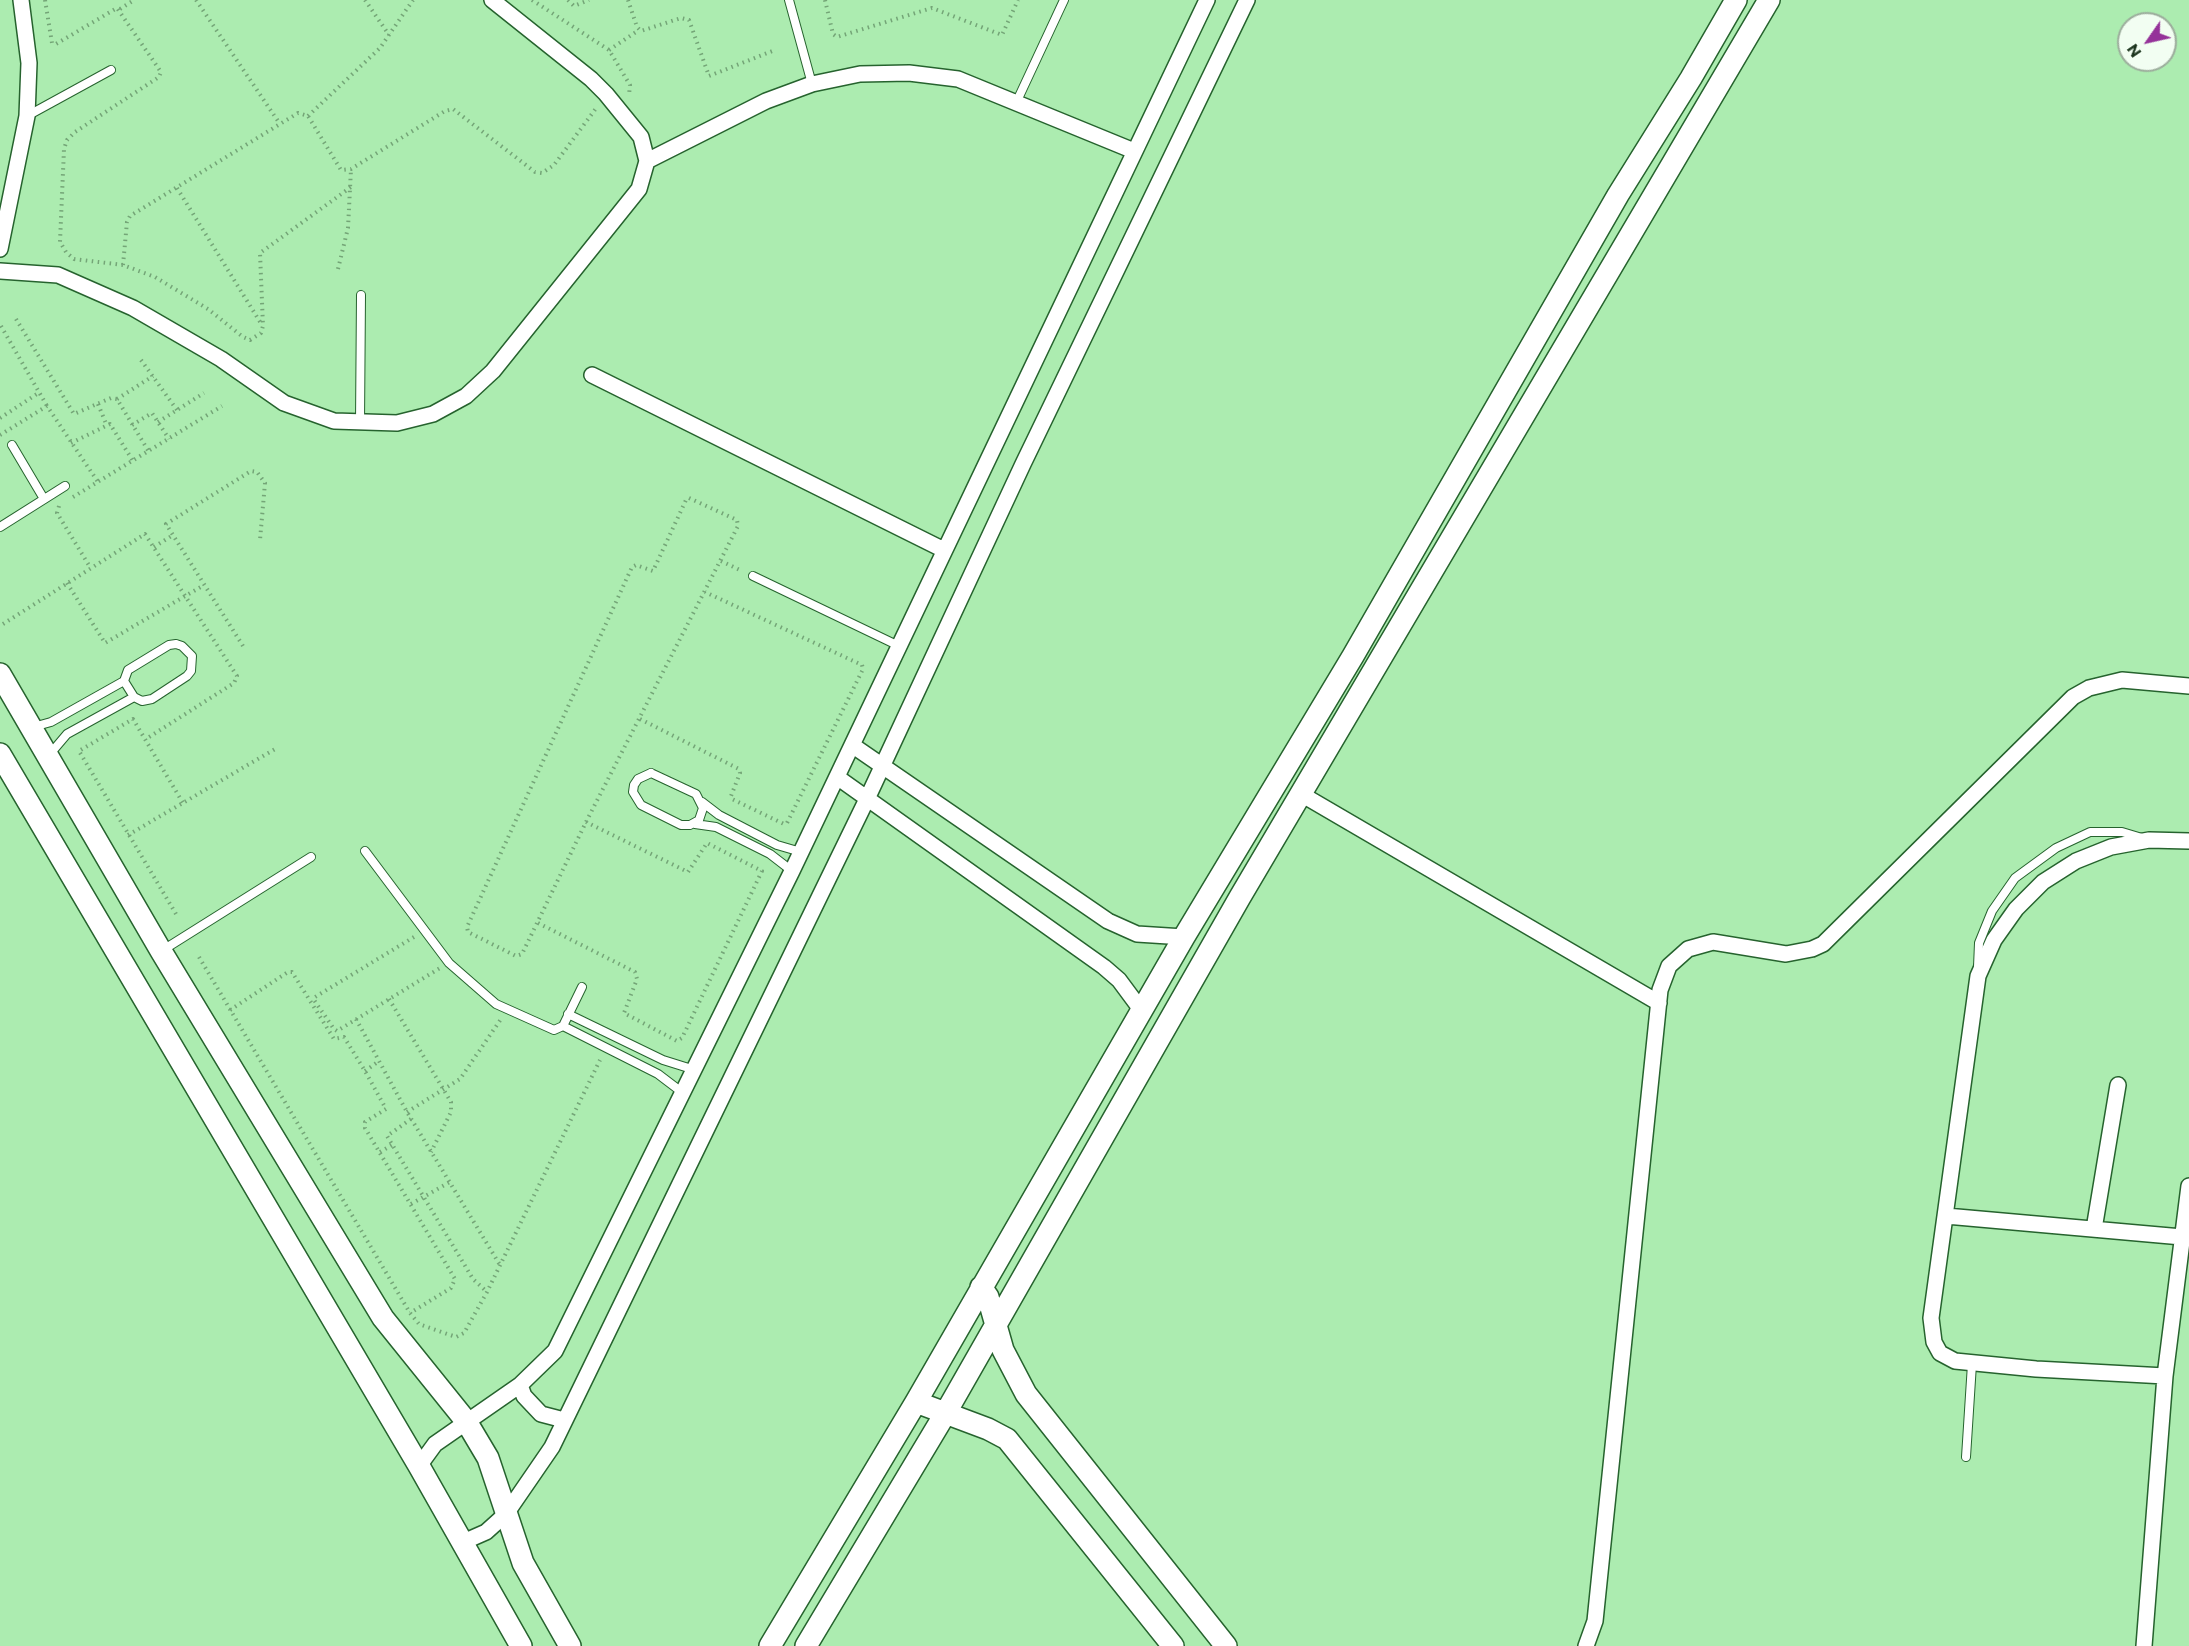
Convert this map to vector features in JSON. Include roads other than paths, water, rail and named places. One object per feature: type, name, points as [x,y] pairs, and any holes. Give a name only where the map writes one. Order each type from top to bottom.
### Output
[{"type":"street","points":[[0,249],[27,116],[29,63],[21,0]]},
{"type":"street","points":[[0,271],[58,275],[86,287],[177,332],[284,403],[333,422],[397,423],[433,414],[466,396],[493,371],[639,189],[647,161],[641,137],[606,94],[591,79],[492,0]]},
{"type":"street","points":[[419,1466],[435,1444],[520,1385],[555,1351],[792,871],[1207,0]]},
{"type":"street","points":[[461,1543],[486,1532],[506,1514],[552,1447],[883,766],[1023,464],[1247,0]]},
{"type":"street","points":[[770,1646],[916,1402],[1184,938],[1353,656],[1618,195],[1691,78],[1736,0]]},
{"type":"street","points":[[806,1646],[945,1414],[1240,897],[1769,0]]},
{"type":"street","points":[[647,161],[766,101],[812,84],[860,74],[909,73],[958,79],[1134,151]]},
{"type":"street","points":[[592,375],[944,550]]},
{"type":"street","points":[[0,674],[161,951],[383,1318],[466,1421],[491,1465],[523,1563],[570,1646]]},
{"type":"street","points":[[1586,1646],[1596,1610],[1659,1003],[1663,978],[1669,966],[1678,956],[1700,944],[1726,943],[1786,954],[1812,949],[1823,944],[2073,697],[2088,688],[2122,680],[2189,686]]},
{"type":"street","points":[[852,745],[1108,921],[1137,934],[1184,938]]},
{"type":"street","points":[[0,754],[419,1466],[521,1646]]},
{"type":"street","points":[[837,777],[1104,967],[1119,980],[1142,1011]]},
{"type":"street","points":[[1301,794],[1659,1003]]},
{"type":"street","points":[[2165,1376],[1955,1361],[1941,1353],[1934,1342],[1931,1318],[1978,976],[1994,940],[2016,909],[2043,882],[2076,861],[2111,847],[2149,840],[2189,841]]},
{"type":"street","points":[[1216,886],[1240,897]]},
{"type":"street","points":[[2094,1229],[2118,1085]]},
{"type":"street","points":[[2144,1646],[2165,1376],[2189,1186]]},
{"type":"street","points":[[1946,1216],[2182,1237]]},
{"type":"street","points":[[981,1287],[988,1297],[1006,1358],[1026,1394],[1226,1646]]},
{"type":"street","points":[[520,1385],[524,1396],[541,1414],[564,1419]]},
{"type":"street","points":[[916,1402],[988,1429],[1007,1439],[1173,1646]]},
{"type":"lane","points":[[789,0],[812,84]]},
{"type":"lane","points":[[1016,103],[1064,0]]},
{"type":"lane","points":[[27,116],[111,70]]},
{"type":"lane","points":[[360,424],[361,295]]},
{"type":"lane","points":[[12,445],[44,499]]},
{"type":"lane","points":[[0,527],[64,486]]},
{"type":"lane","points":[[753,576],[899,646]]},
{"type":"lane","points":[[30,727],[51,722],[124,681],[128,670],[169,645],[182,646],[192,656],[191,670],[187,676],[152,699],[142,701],[134,697],[124,681]]},
{"type":"lane","points":[[48,758],[55,745],[67,734],[134,697]]},
{"type":"lane","points":[[792,871],[770,854],[716,827],[681,825],[641,805],[633,792],[634,785],[638,779],[651,773],[696,794],[702,802],[719,815],[777,845],[801,852]]},
{"type":"lane","points":[[695,824],[702,814],[702,802]]},
{"type":"lane","points":[[1978,976],[1978,943],[1992,911],[2014,878],[2056,848],[2090,832],[2122,832],[2149,840]]},
{"type":"lane","points":[[365,851],[449,963],[481,993],[507,1010],[550,1029],[563,1026],[658,1074],[683,1093]]},
{"type":"lane","points":[[161,951],[311,857]]},
{"type":"lane","points":[[563,1026],[582,987]]},
{"type":"lane","points":[[568,1014],[663,1060],[695,1070]]},
{"type":"lane","points":[[1966,1457],[1972,1364]]}]
